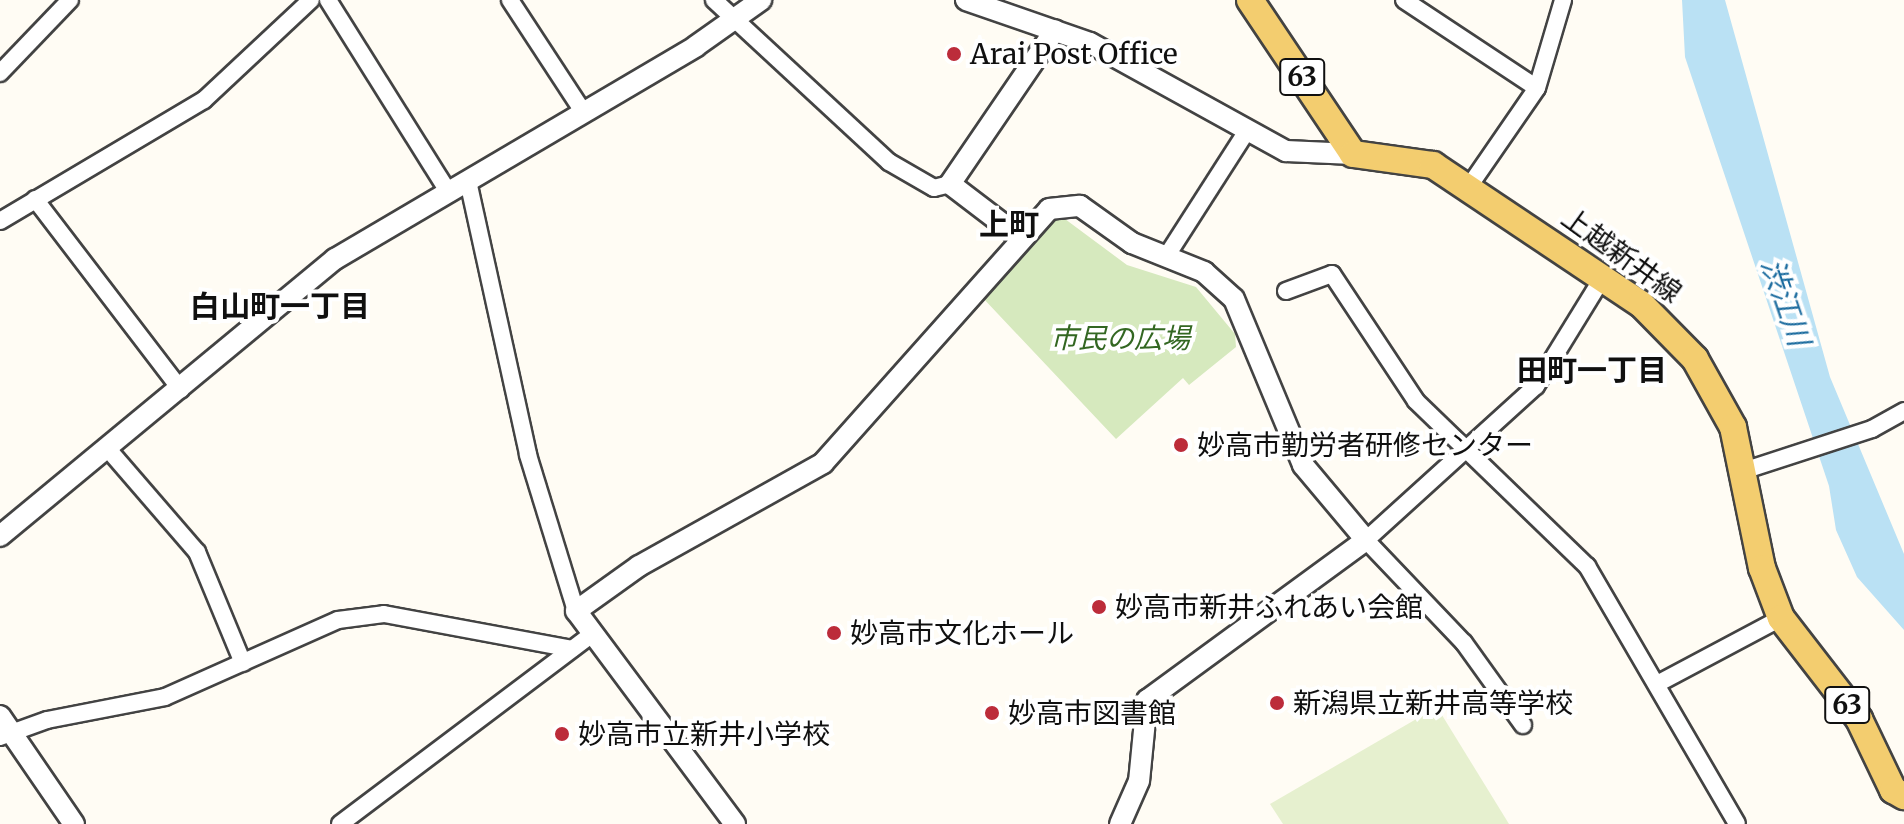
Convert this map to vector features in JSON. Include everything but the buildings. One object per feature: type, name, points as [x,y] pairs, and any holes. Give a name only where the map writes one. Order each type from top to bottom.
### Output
[{"type":"main road","name":"63","points":[[1250,0],[1353,154]]},
{"type":"main road","name":"上越新井線","points":[[1353,154],[1433,165],[1603,277],[1670,329],[1695,359],[1728,416],[1743,471],[1762,568],[1794,644],[1859,719],[1893,790],[1904,796]]},
{"type":"street","points":[[0,73],[70,0]]},
{"type":"street","points":[[0,221],[204,100],[311,0]]},
{"type":"street","points":[[328,0],[449,193]]},
{"type":"street","points":[[510,0],[584,113]]},
{"type":"street","points":[[714,0],[889,162],[934,188],[950,184],[1055,30]]},
{"type":"street","points":[[0,536],[181,390],[335,259],[584,113],[761,0]]},
{"type":"street","points":[[966,0],[1055,30],[1247,131],[1166,257]]},
{"type":"street","points":[[1404,0],[1537,88]]},
{"type":"street","points":[[1468,188],[1537,88],[1563,0]]},
{"type":"street","name":"63","points":[[1247,131],[1286,151],[1353,154]]},
{"type":"street","points":[[468,181],[528,455],[576,611],[735,824]]},
{"type":"street","points":[[950,184],[1021,238]]},
{"type":"street","points":[[35,199],[181,390]]},
{"type":"street","points":[[576,611],[639,566],[823,463],[1049,209],[1080,206],[1166,257],[1204,272],[1234,299],[1303,465],[1366,540],[1464,643],[1523,725]]},
{"type":"street","points":[[1286,291],[1332,274],[1416,401],[1471,450],[1587,566],[1737,824]]},
{"type":"street","points":[[1120,824],[1139,781],[1147,700],[1366,540],[1471,450],[1536,386],[1603,277]]},
{"type":"street","points":[[1743,471],[1872,429],[1904,411]]},
{"type":"street","points":[[108,449],[197,552],[243,663]]},
{"type":"street","points":[[74,824],[4,729],[165,697],[338,620],[384,614],[572,649]]},
{"type":"street","points":[[1657,684],[1781,618]]},
{"type":"street","points":[[340,824],[591,635]]},
{"type":"green space","name":"市民の広場","points":[[1065,219],[1127,265],[1196,287],[1235,334],[1236,347],[1189,385],[1183,378],[1116,439],[982,297],[1051,220]]},
{"type":"green space","points":[[1437,707],[1509,824],[1283,824],[1270,804]]},
{"type":"water","name":"渋江川","points":[[1682,0],[1725,0],[1830,377],[1904,554],[1904,630],[1857,577],[1836,530],[1829,486],[1685,57]]},
{"type":"place","name":"Arai Post Office","points":[[954,54]]},
{"type":"place","name":"妙高市勤労者研修センター","points":[[1181,445]]},
{"type":"place","name":"妙高市新井ふれあい会館","points":[[1099,607]]},
{"type":"place","name":"妙高市文化ホール","points":[[834,633]]},
{"type":"place","name":"新潟県立新井高等学校","points":[[1277,703]]},
{"type":"place","name":"妙高市図書館","points":[[992,713]]},
{"type":"place","name":"妙高市立新井小学校","points":[[562,734]]},
{"type":"district","name":"上町","points":[[1009,224]]},
{"type":"district","name":"白山町一丁目","points":[[280,306]]},
{"type":"district","name":"田町一丁目","points":[[1592,370]]}]
